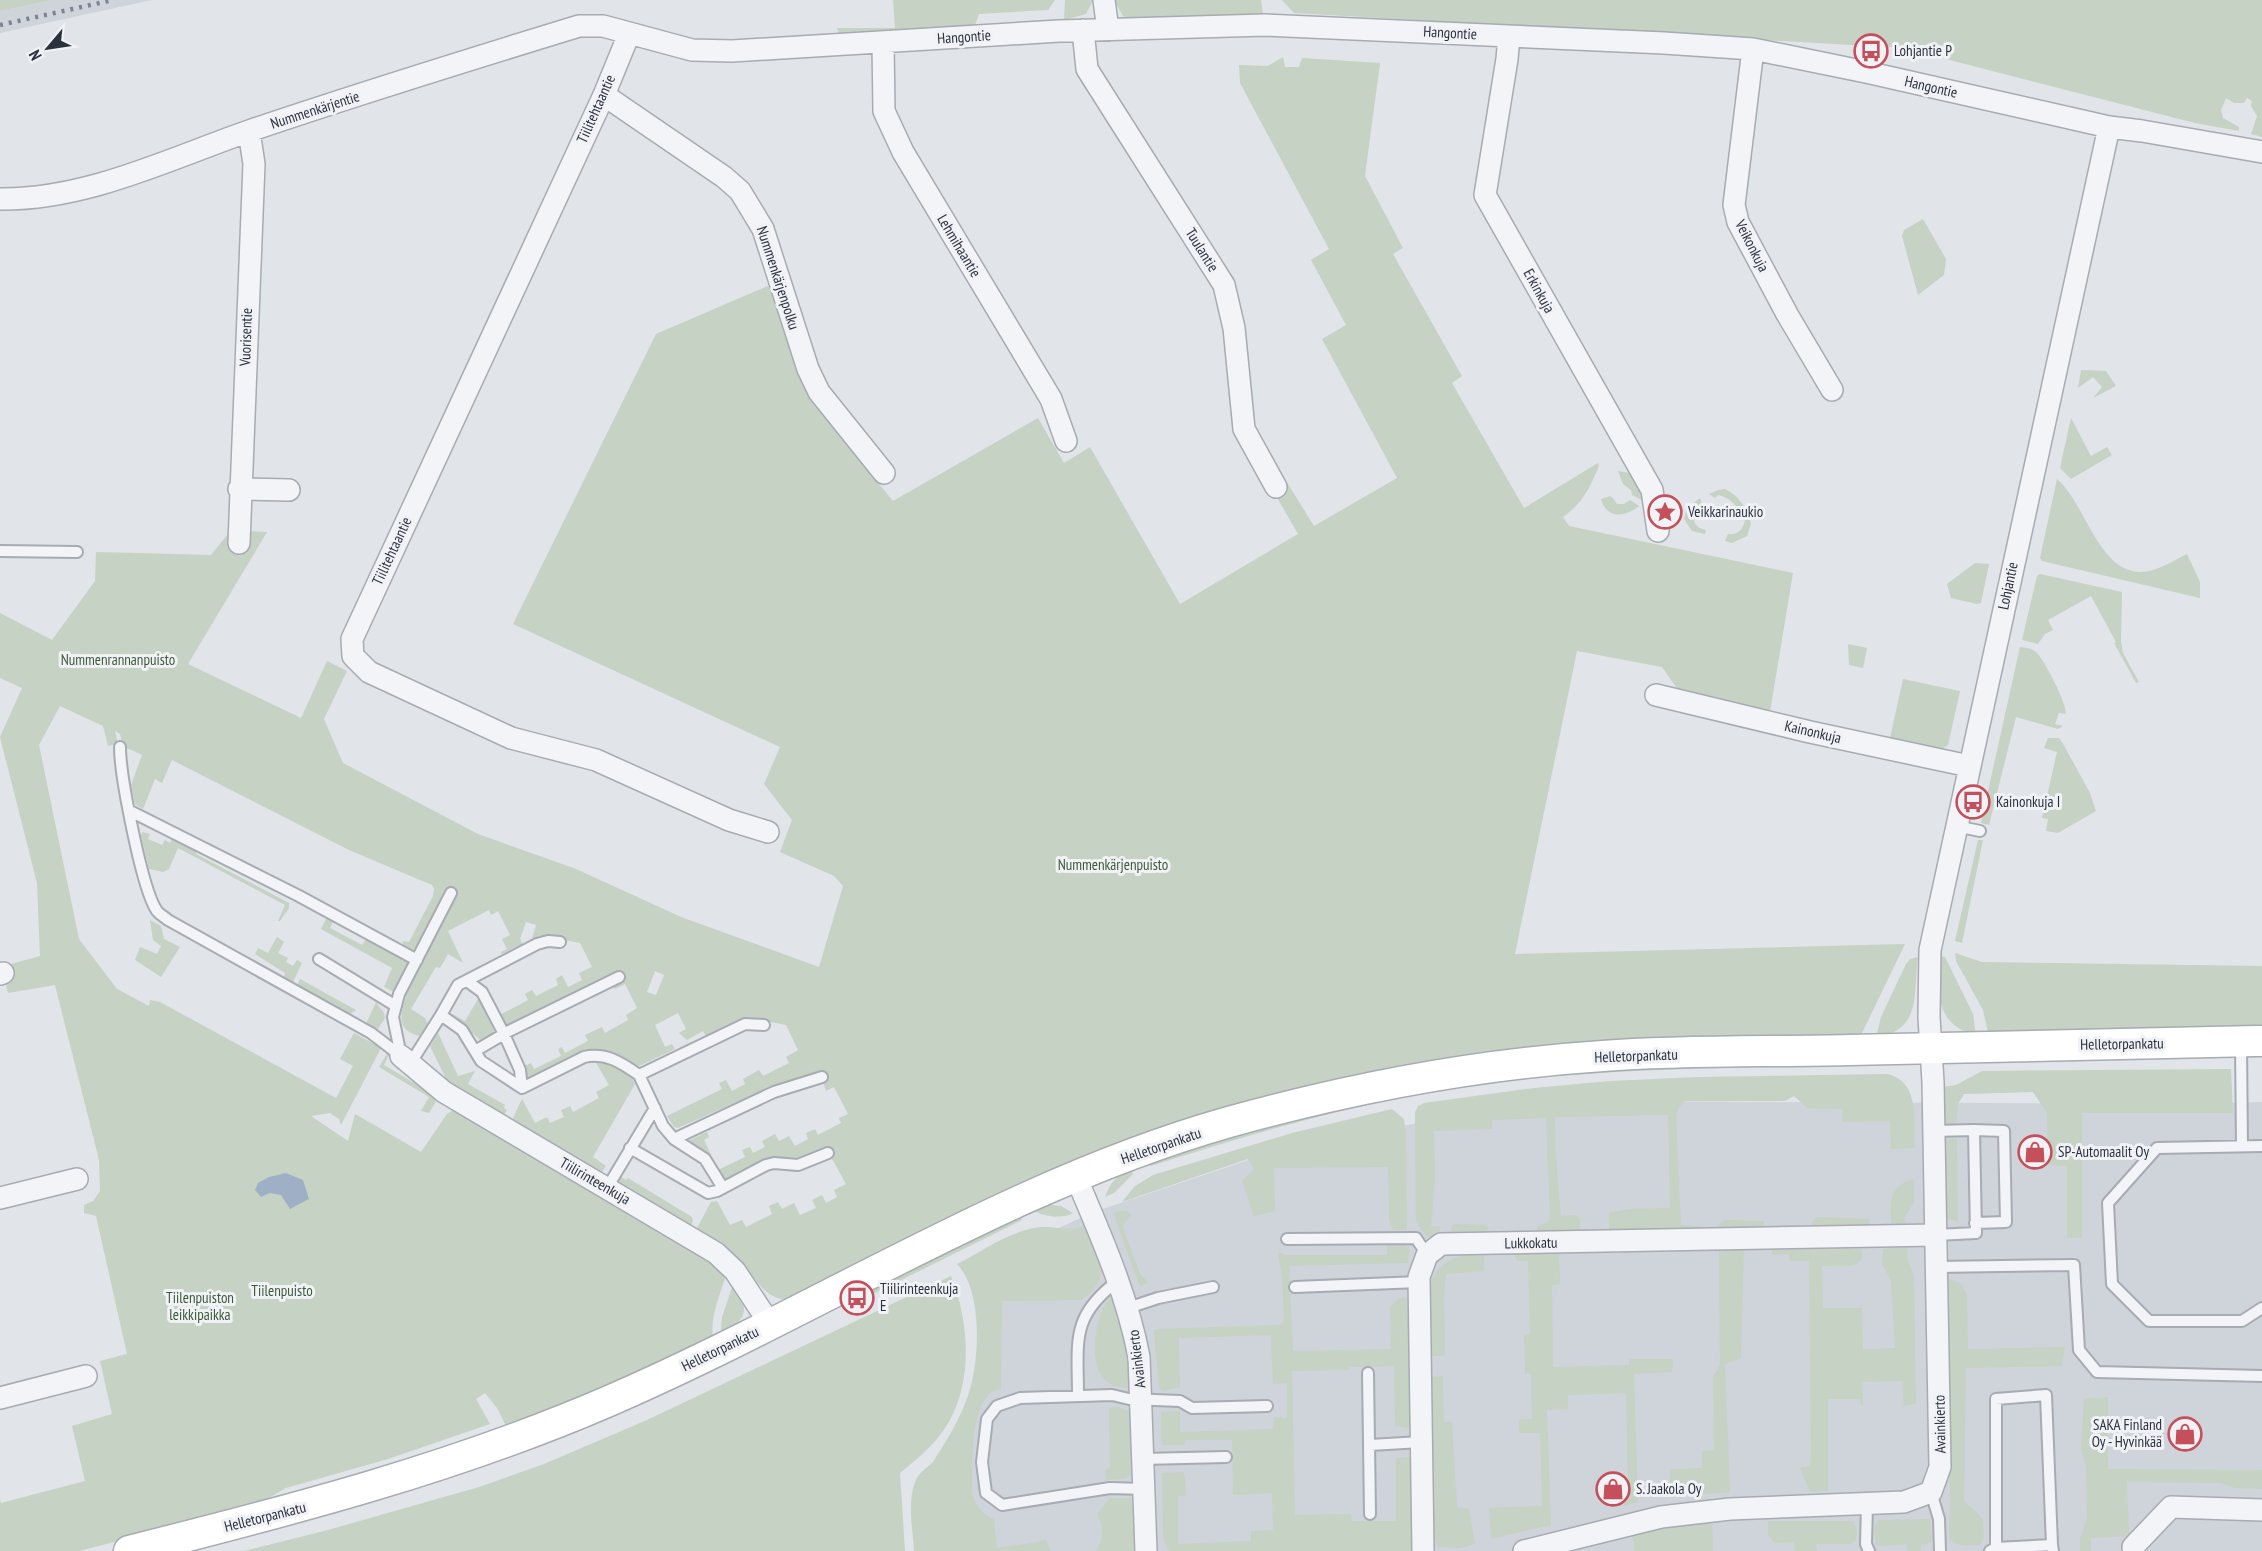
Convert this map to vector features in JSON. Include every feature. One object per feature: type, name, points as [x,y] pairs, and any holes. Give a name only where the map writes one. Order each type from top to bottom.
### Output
[{"type":"street","points":[[1104,0],[1108,30]]},
{"type":"street","name":"Hangontie","points":[[629,34],[692,50],[732,51],[1083,30],[1265,25],[1753,49],[2109,127],[2142,130],[2262,152]]},
{"type":"street","name":"Nummenkärjentie","points":[[0,199],[26,199],[105,183],[249,131],[579,26],[603,26],[629,34]]},
{"type":"street","name":"Tuulantie","points":[[1083,30],[1087,69],[1224,285],[1234,328],[1244,429],[1276,487]]},
{"type":"street","name":"Tiilitehtaantie","points":[[629,34],[604,95],[352,639],[352,656],[369,672],[511,738],[596,760],[729,820],[768,832]]},
{"type":"street","name":"Erkinkuja","points":[[1509,36],[1485,195],[1652,490],[1658,531]]},
{"type":"street","name":"Lehmihaantie","points":[[883,43],[884,111],[889,122],[903,152],[1051,399],[1066,441]]},
{"type":"street","name":"Veikonkuja","points":[[1753,49],[1734,205],[1744,232],[1787,314],[1832,390]]},
{"type":"street","name":"Nummenkärjenpolku","points":[[604,95],[724,177],[740,191],[763,229],[808,369],[815,384],[884,473]]},
{"type":"street","name":"Lohjantie","points":[[1930,1047],[1928,989],[1930,950],[2109,127]]},
{"type":"street","name":"Vuorisentie","points":[[239,543],[254,164],[249,131]]},
{"type":"street","points":[[240,489],[289,490]]},
{"type":"street","name":"Kainonkuja","points":[[1656,695],[1810,732],[1970,766]]},
{"type":"street","name":"Helletorpankatu","points":[[129,1551],[328,1500],[407,1476],[529,1434],[607,1402],[724,1348],[993,1212],[1135,1154],[1226,1123],[1401,1081],[1491,1067],[1604,1056],[2251,1041]]},
{"type":"street","name":"Avainkierto","points":[[1930,1047],[1941,1467],[1931,1492]]},
{"type":"street","name":"Tiilirinteenkuja","points":[[405,1060],[444,1092],[716,1253],[735,1271],[770,1324]]},
{"type":"street","name":"Avainkierto","points":[[1076,1177],[1119,1280],[1139,1357],[1146,1551]]},
{"type":"street","points":[[0,1198],[77,1179]]},
{"type":"street","name":"Lukkokatu","points":[[1427,1255],[1441,1244],[1935,1234]]},
{"type":"street","points":[[1423,1551],[1419,1277],[1427,1255]]},
{"type":"street","points":[[0,1398],[86,1376]]},
{"type":"street","points":[[1524,1551],[1661,1517],[1730,1509],[1904,1503],[1931,1492]]},
{"type":"street","points":[[2133,1547],[2171,1507],[2262,1510]]},
{"type":"lane","points":[[0,550],[77,552]]},
{"type":"lane","points":[[120,747],[120,759],[130,810],[149,893],[158,913],[371,1033],[405,1060]]},
{"type":"lane","points":[[130,810],[299,896],[417,960]]},
{"type":"lane","points":[[1956,826],[1980,831]]},
{"type":"lane","points":[[405,1060],[393,1017],[399,994],[451,893]]},
{"type":"lane","points":[[405,1060],[441,1015],[458,985],[537,944],[548,941],[560,942]]},
{"type":"lane","points":[[319,959],[396,1006]]},
{"type":"lane","points":[[475,1051],[504,1034],[619,977]]},
{"type":"lane","points":[[467,981],[482,992],[504,1034],[520,1070],[522,1088]]},
{"type":"lane","points":[[441,1015],[462,1030],[481,1061],[522,1088]]},
{"type":"lane","points":[[639,1075],[745,1024],[764,1025]]},
{"type":"lane","points":[[2242,1146],[2251,1041]]},
{"type":"lane","points":[[522,1088],[584,1057],[605,1056],[622,1063],[639,1075],[663,1126],[674,1139],[705,1159],[723,1188]]},
{"type":"lane","points":[[674,1139],[774,1092],[822,1077]]},
{"type":"lane","points":[[607,1188],[655,1108]]},
{"type":"lane","points":[[1935,1234],[1976,1233],[1974,1130]]},
{"type":"lane","points":[[1934,1131],[2004,1131],[2006,1222],[1975,1223]]},
{"type":"lane","points":[[2262,1146],[2157,1148],[2108,1203],[2112,1284],[2149,1321],[2242,1321],[2262,1308]]},
{"type":"lane","points":[[630,1148],[708,1193],[723,1188],[766,1165],[774,1163],[798,1165],[828,1153]]},
{"type":"lane","points":[[1287,1239],[1416,1238],[1427,1255]]},
{"type":"lane","points":[[1936,1267],[2074,1265],[2079,1350],[2097,1372],[2262,1376]]},
{"type":"lane","points":[[1078,1396],[1078,1333],[1090,1307],[1101,1293],[1119,1280]]},
{"type":"lane","points":[[1295,1287],[1419,1282]]},
{"type":"lane","points":[[1128,1308],[1158,1298],[1213,1287]]},
{"type":"lane","points":[[1368,1372],[1370,1514]]},
{"type":"lane","points":[[1144,1489],[1110,1488],[1002,1505],[986,1493],[982,1462],[987,1419],[997,1406],[1020,1398],[1112,1395],[1129,1399],[1180,1401],[1192,1408],[1267,1406]]},
{"type":"lane","points":[[2046,1395],[2053,1548],[1994,1550],[1996,1399],[2046,1395]]},
{"type":"lane","points":[[1370,1445],[1421,1442]]},
{"type":"lane","points":[[1143,1459],[1226,1457]]},
{"type":"lane","points":[[1931,1492],[1939,1519],[1940,1551]]},
{"type":"lane","points":[[1867,1504],[1866,1544],[1869,1551]]},
{"type":"shaded area","points":[[53,0],[152,0],[0,33],[0,11]]},
{"type":"shaded area","points":[[1559,1101],[2195,1104],[2262,1102],[2262,1551],[948,1551],[944,1467],[987,1368],[988,1286],[1044,1235],[1091,1213],[1305,1141]]},
{"type":"green space","points":[[0,0],[53,0],[0,11]]},
{"type":"green space","points":[[893,0],[1055,0],[1048,10],[979,14],[975,25],[956,30],[840,38],[837,28],[895,28]]},
{"type":"green space","points":[[1065,0],[1093,0],[1086,14],[1064,20]]},
{"type":"green space","points":[[1114,0],[1261,0],[1263,14],[1139,21],[1123,16]]},
{"type":"green space","points":[[1282,0],[2262,0],[2262,137],[2251,134],[2257,116],[2251,106],[2252,101],[2247,98],[2244,103],[2234,103],[2226,98],[2221,110],[2223,118],[2239,127],[2239,131],[2195,123],[1903,48],[1294,13]]},
{"type":"green space","name":"Nummenkärjenpuisto","points":[[1283,57],[1285,67],[1299,67],[1302,58],[1380,63],[1365,176],[1403,248],[1393,254],[1462,376],[1452,383],[1524,508],[1598,463],[1599,466],[1585,494],[1563,517],[1569,526],[1793,573],[1770,712],[1681,694],[1662,667],[1577,651],[1515,954],[1905,944],[1862,1033],[1862,1038],[1447,1062],[946,1219],[789,1300],[780,1299],[772,1296],[760,1286],[740,1260],[696,1230],[711,1202],[717,1201],[730,1225],[742,1220],[746,1227],[772,1214],[769,1206],[778,1202],[782,1209],[794,1203],[800,1215],[816,1208],[812,1200],[822,1195],[826,1203],[837,1197],[834,1190],[846,1184],[826,1148],[801,1158],[773,1157],[724,1181],[706,1153],[690,1144],[690,1140],[707,1132],[709,1137],[704,1140],[718,1170],[745,1157],[742,1150],[750,1147],[753,1153],[765,1147],[762,1141],[775,1134],[779,1141],[789,1136],[795,1146],[808,1139],[806,1133],[815,1129],[818,1135],[841,1123],[839,1118],[848,1114],[834,1087],[826,1091],[820,1073],[774,1085],[678,1128],[674,1127],[667,1116],[722,1089],[719,1083],[726,1080],[732,1091],[745,1084],[743,1079],[759,1070],[763,1076],[789,1063],[786,1057],[798,1050],[786,1025],[750,1018],[742,1019],[706,1036],[703,1031],[687,1040],[679,1033],[686,1029],[678,1013],[655,1025],[665,1047],[672,1044],[675,1049],[639,1066],[605,1052],[587,1052],[531,1079],[524,1066],[531,1063],[534,1069],[561,1056],[558,1049],[562,1047],[565,1053],[588,1041],[585,1035],[602,1027],[605,1033],[628,1020],[626,1015],[637,1008],[625,984],[615,989],[612,985],[617,972],[506,1026],[498,1016],[528,1000],[525,994],[532,990],[536,996],[558,985],[556,979],[562,975],[568,987],[582,980],[579,973],[592,967],[580,943],[544,936],[531,942],[536,925],[526,922],[520,939],[524,946],[517,949],[515,947],[502,954],[501,952],[507,949],[502,939],[510,935],[498,911],[491,915],[489,910],[448,931],[463,963],[448,954],[440,968],[436,967],[411,1009],[425,1018],[428,1024],[419,1036],[414,1034],[406,1029],[402,1022],[406,996],[455,896],[447,890],[416,949],[403,945],[403,941],[409,942],[433,896],[432,885],[349,850],[172,760],[162,783],[155,779],[143,809],[135,804],[131,785],[142,755],[123,746],[120,734],[115,731],[118,744],[108,746],[103,726],[60,706],[39,745],[79,939],[117,989],[149,1006],[150,1000],[160,1002],[336,1098],[353,1066],[340,1059],[354,1033],[381,1048],[341,1125],[339,1119],[330,1113],[311,1116],[348,1141],[355,1114],[421,1152],[447,1114],[455,1109],[706,1256],[726,1276],[714,1315],[713,1339],[638,1376],[507,1428],[497,1408],[485,1393],[476,1399],[490,1424],[388,1459],[286,1488],[255,1506],[79,1551],[0,1551],[0,1500],[1,1503],[85,1481],[72,1426],[112,1414],[100,1361],[127,1354],[96,1216],[84,1213],[84,1205],[93,1201],[100,1191],[99,1160],[55,985],[8,993],[7,990],[4,966],[40,956],[37,883],[0,737],[22,688],[0,678],[0,613],[52,640],[95,581],[96,552],[211,555],[231,530],[267,532],[188,664],[301,718],[327,661],[347,671],[324,719],[343,763],[478,834],[576,869],[681,917],[819,967],[843,886],[834,876],[780,852],[792,820],[764,784],[780,747],[513,624],[656,334],[770,285],[811,401],[893,501],[1038,418],[1064,463],[1090,447],[1180,604],[1298,534],[1272,489],[1286,481],[1314,526],[1397,478],[1322,339],[1346,325],[1311,260],[1329,249],[1240,83],[1239,65],[1268,66]],"holes":[[[655,971],[664,975],[656,995],[647,992]]]},
{"type":"green space","points":[[1923,219],[1946,259],[1944,275],[1918,295],[1902,236],[1904,230]]},
{"type":"green space","points":[[2081,370],[2106,371],[2116,386],[2093,398],[2102,387],[2093,377],[2078,388]]},
{"type":"green space","points":[[2071,418],[2091,456],[2107,447],[2112,455],[2071,479],[2060,468]]},
{"type":"green space","points":[[1618,471],[1630,473],[1644,492],[1642,500],[1632,495],[1631,490],[1623,484]]},
{"type":"green space","points":[[2057,479],[2078,506],[2096,539],[2118,565],[2132,571],[2149,571],[2187,554],[2200,582],[2200,598],[2042,561],[2040,558]]},
{"type":"green space","points":[[1725,489],[1735,495],[1742,504],[1751,524],[1747,536],[1732,543],[1725,541],[1728,534],[1737,533],[1743,527],[1745,520],[1738,508],[1727,498],[1718,495],[1715,498],[1709,494]]},
{"type":"green space","points":[[1611,496],[1617,504],[1624,504],[1630,500],[1639,506],[1623,514],[1612,513],[1604,506],[1601,499]]},
{"type":"green space","points":[[1700,498],[1702,503],[1694,511],[1693,518],[1697,526],[1706,530],[1705,534],[1692,531],[1684,519],[1687,508]]},
{"type":"green space","points":[[1975,563],[1989,564],[1981,603],[1951,598],[1947,584]]},
{"type":"green space","points":[[2040,574],[2122,592],[2121,641],[2123,653],[2139,682],[2136,683],[2091,596],[2048,620],[2053,630],[2045,634],[2038,644],[2022,640],[2037,576]]},
{"type":"green space","points":[[1848,644],[1867,648],[1863,668],[1849,665]]},
{"type":"green space","points":[[2020,647],[2034,651],[2042,659],[2059,692],[2066,714],[2059,713],[2055,724],[2063,726],[2058,729],[2016,717],[1989,825],[1981,823]]},
{"type":"green space","points":[[1903,679],[1960,691],[1948,745],[1940,750],[1890,738]]},
{"type":"green space","points":[[2048,738],[2059,738],[2062,742],[2090,793],[2096,811],[2058,833],[2046,831],[2048,819],[2042,818],[2057,752],[2044,748]]},
{"type":"green space","points":[[142,832],[150,834],[148,839],[162,845],[165,840],[170,843],[173,837],[197,850],[196,854],[289,903],[289,908],[278,921],[285,905],[178,848],[169,869],[163,872],[149,869]]},
{"type":"green space","points":[[1978,840],[1983,840],[1962,943],[1955,941]]},
{"type":"green space","points":[[328,915],[334,919],[330,928],[362,945],[368,937],[406,960],[408,963],[394,992],[384,987],[392,968],[321,929]]},
{"type":"green space","points":[[150,920],[161,926],[164,939],[180,947],[161,977],[135,960],[140,947],[157,954],[161,946],[153,940]]},
{"type":"green space","points":[[277,937],[284,942],[278,953],[288,958],[286,962],[293,966],[297,960],[302,963],[292,984],[283,980],[285,973],[255,954],[258,948],[268,953]]},
{"type":"green space","points":[[1955,953],[1982,962],[2262,966],[2262,1031],[1989,1037],[1983,1010],[1956,961]]},
{"type":"green space","points":[[1941,956],[1945,957],[1973,1014],[1976,1036],[1953,1024],[1942,1007],[1939,986]]},
{"type":"green space","points":[[1918,957],[1915,996],[1909,1018],[1902,1027],[1876,1037],[1881,1017],[1906,964],[1910,959]]},
{"type":"green space","points":[[300,979],[356,1010],[349,1015],[297,986]]},
{"type":"green space","points":[[478,999],[482,1002],[495,1033],[481,1041],[451,1013],[465,1021]]},
{"type":"green space","points":[[376,1002],[385,1018],[378,1029],[366,1024]]},
{"type":"green space","points":[[438,1033],[458,1076],[475,1071],[468,1084],[505,1105],[504,1108],[507,1110],[503,1117],[450,1087],[430,1046]]},
{"type":"green space","points":[[388,1052],[390,1053],[384,1065],[436,1096],[429,1113],[421,1111],[429,1097],[379,1067]]},
{"type":"green space","points":[[595,1061],[619,1067],[632,1078],[635,1084],[593,1157],[606,1166],[600,1174],[512,1123],[522,1099],[535,1123],[547,1117],[550,1123],[564,1117],[561,1110],[570,1106],[573,1112],[599,1098],[596,1092],[609,1085]]},
{"type":"green space","points":[[1862,1061],[1863,1065],[1584,1074],[1447,1089],[1361,1106],[1234,1140],[1151,1166],[1147,1162],[1314,1112],[1462,1083],[1650,1065]]},
{"type":"green space","points":[[2231,1069],[2233,1113],[2082,1113],[2082,1238],[2067,1238],[2067,1166],[2048,1165],[2047,1113],[2033,1092],[1964,1094],[1958,1104],[1956,1126],[1941,1126],[1943,1087],[1956,1085],[1982,1071]]},
{"type":"green space","points":[[1887,1074],[1898,1078],[1910,1094],[1914,1114],[1915,1148],[1891,1149],[1890,1121],[1842,1122],[1842,1109],[1807,1108],[1794,1096],[1785,1101],[1685,1101],[1676,1115],[1681,1225],[1699,1226],[1699,1230],[1612,1232],[1609,1229],[1609,1213],[1628,1209],[1670,1208],[1668,1115],[1555,1117],[1561,1216],[1576,1215],[1580,1219],[1580,1231],[1537,1233],[1537,1227],[1550,1220],[1546,1118],[1492,1120],[1492,1129],[1434,1131],[1435,1179],[1431,1226],[1440,1226],[1439,1235],[1426,1237],[1416,1221],[1415,1112],[1418,1106],[1424,1103],[1534,1088],[1611,1081],[1697,1077]]},
{"type":"green space","points":[[1392,1109],[1404,1119],[1406,1134],[1407,1230],[1393,1230],[1389,1220],[1388,1167],[1274,1168],[1275,1211],[1254,1216],[1242,1181],[1254,1169],[1248,1159],[1122,1202],[1135,1186],[1153,1175],[1292,1133]]},
{"type":"green space","points":[[1942,1139],[1957,1139],[1958,1221],[1944,1218]]},
{"type":"green space","points":[[1130,1168],[1133,1174],[1114,1193],[1105,1197],[1114,1180]]},
{"type":"green space","points":[[621,1177],[626,1180],[628,1178],[692,1217],[690,1227],[621,1187],[619,1180]]},
{"type":"green space","points":[[1914,1179],[1914,1201],[1905,1218],[1906,1224],[1892,1228],[1892,1198],[1899,1186]]},
{"type":"green space","points":[[1043,1204],[1061,1206],[1073,1213],[1054,1216],[1034,1210]]},
{"type":"green space","points":[[1127,1211],[1131,1215],[1122,1226],[1140,1274],[1148,1282],[1141,1286],[1114,1215],[1115,1212]]},
{"type":"green space","points":[[1021,1212],[1020,1221],[873,1294],[870,1287]]},
{"type":"green space","points":[[1818,1217],[1869,1219],[1870,1228],[1811,1229],[1813,1220]]},
{"type":"green space","points":[[1725,1220],[1764,1221],[1764,1229],[1717,1230],[1720,1223]]},
{"type":"green space","points":[[1454,1224],[1486,1225],[1487,1234],[1451,1235],[1451,1227]]},
{"type":"green space","points":[[1085,1226],[1100,1266],[1098,1283],[1091,1291],[1081,1300],[1002,1301],[1001,1389],[990,1393],[983,1403],[978,1417],[973,1451],[972,1494],[980,1510],[994,1519],[997,1548],[1039,1542],[1045,1539],[1051,1551],[914,1551],[911,1508],[915,1482],[933,1462],[956,1424],[971,1386],[974,1369],[977,1330],[972,1292],[957,1264],[1004,1238],[1024,1230],[1041,1227],[1073,1229]]},
{"type":"green space","points":[[1387,1244],[1405,1244],[1410,1250],[1408,1263],[1289,1266],[1293,1351],[1391,1349],[1390,1307],[1398,1299],[1405,1297],[1408,1302],[1411,1425],[1408,1428],[1395,1426],[1394,1366],[1292,1371],[1295,1515],[1351,1514],[1352,1521],[1396,1521],[1396,1458],[1411,1457],[1412,1551],[1169,1551],[1163,1537],[1162,1473],[1183,1472],[1185,1478],[1186,1496],[1178,1496],[1178,1544],[1251,1541],[1251,1531],[1273,1530],[1272,1493],[1233,1495],[1232,1440],[1185,1440],[1184,1445],[1164,1445],[1161,1440],[1161,1412],[1180,1411],[1180,1432],[1273,1429],[1274,1417],[1287,1418],[1287,1383],[1273,1384],[1271,1335],[1179,1338],[1180,1387],[1163,1391],[1159,1387],[1154,1331],[1156,1329],[1281,1325],[1284,1318],[1282,1277],[1278,1255],[1280,1252],[1285,1255],[1387,1255]]},
{"type":"green space","points":[[1908,1247],[1907,1258],[1914,1275],[1916,1404],[1904,1406],[1902,1381],[1862,1382],[1863,1405],[1860,1405],[1860,1399],[1828,1399],[1828,1491],[1810,1492],[1800,1468],[1810,1466],[1811,1454],[1809,1261],[1790,1261],[1789,1254],[1772,1255],[1772,1250],[1861,1249],[1862,1256],[1856,1264],[1822,1266],[1823,1308],[1862,1308],[1863,1349],[1895,1348],[1891,1281],[1882,1264],[1883,1249]]},
{"type":"green space","points":[[1744,1249],[1741,1358],[1725,1364],[1730,1492],[1670,1497],[1670,1469],[1702,1468],[1702,1451],[1714,1450],[1713,1377],[1720,1364],[1719,1250]]},
{"type":"green space","points":[[1559,1253],[1560,1284],[1552,1285],[1553,1367],[1629,1365],[1629,1359],[1673,1359],[1672,1372],[1634,1374],[1638,1502],[1624,1506],[1622,1482],[1628,1481],[1626,1393],[1568,1395],[1568,1409],[1547,1410],[1551,1525],[1491,1539],[1489,1508],[1542,1506],[1540,1433],[1519,1433],[1519,1420],[1532,1419],[1531,1374],[1525,1374],[1524,1335],[1530,1334],[1528,1261],[1517,1261],[1514,1254]]},
{"type":"green space","points":[[1467,1255],[1484,1256],[1484,1271],[1446,1274],[1445,1356],[1429,1356],[1429,1287],[1438,1269],[1448,1261]]},
{"type":"green space","points":[[951,1276],[965,1334],[964,1375],[953,1414],[943,1431],[900,1473],[905,1551],[244,1551],[328,1530],[479,1487],[544,1464],[647,1420]]},
{"type":"green space","points":[[1946,1278],[1960,1283],[1967,1294],[1968,1349],[2065,1347],[2062,1366],[1966,1368],[1964,1501],[1983,1519],[1984,1537],[1980,1545],[1959,1545],[1949,1538]]},
{"type":"green space","points":[[733,1284],[742,1300],[744,1312],[738,1322],[723,1334],[722,1317]]},
{"type":"green space","points":[[1112,1297],[1124,1342],[1130,1388],[1116,1386],[1104,1379],[1096,1361],[1098,1324],[1106,1303]]},
{"type":"green space","points":[[1443,1376],[1444,1422],[1452,1422],[1457,1507],[1469,1509],[1475,1544],[1460,1548],[1439,1547],[1432,1525],[1430,1377]]},
{"type":"green space","points":[[2108,1397],[2108,1469],[2262,1470],[2262,1489],[2235,1488],[2221,1483],[2127,1482],[2129,1536],[2091,1538],[2091,1551],[2080,1551],[2080,1539],[2087,1519],[2086,1466],[2081,1449],[2084,1399]]},
{"type":"green space","points":[[1113,1407],[1130,1412],[1131,1475],[1125,1479],[1106,1480],[1105,1471],[1110,1467],[1109,1409]]},
{"type":"green space","points":[[1110,1498],[1132,1498],[1135,1551],[1096,1551],[1101,1542],[1102,1533],[1097,1514]]},
{"type":"green space","points":[[1930,1519],[1932,1542],[1921,1545],[1921,1551],[1907,1551],[1906,1544],[1879,1546],[1875,1544],[1875,1527],[1878,1520]]},
{"type":"green space","points":[[1768,1521],[1853,1521],[1857,1531],[1856,1540],[1851,1544],[1816,1544],[1817,1551],[1795,1551],[1794,1542],[1775,1543],[1768,1535]]},
{"type":"green space","points":[[1712,1523],[1713,1551],[1635,1551],[1632,1534],[1651,1529]]},
{"type":"water","points":[[286,1173],[303,1180],[309,1199],[290,1209],[281,1195],[270,1193],[261,1197],[255,1190],[258,1183],[269,1177]]},
{"type":"railway","points":[[0,25],[113,0]]},
{"type":"place","name":"Lohjantie P","points":[[1871,51]]},
{"type":"place","name":"Veikkarinaukio","points":[[1665,512]]},
{"type":"place","name":"Kainonkuja I","points":[[1973,802]]},
{"type":"place","name":"SP-Automaalit Oy","points":[[2035,1152]]},
{"type":"place","name":"Tiilirinteenkuja E","points":[[857,1298]]},
{"type":"place","name":"SAKA Finland Oy - Hyvinkää","points":[[2185,1434]]},
{"type":"place","name":"S. Jaakola Oy","points":[[1613,1489]]},
{"type":"park label","name":"Nummenrannanpuisto","points":[[118,660]]},
{"type":"park label","name":"Tiilenpuisto","points":[[282,1291]]},
{"type":"park label","name":"Tiilenpuiston leikkipaikka","points":[[200,1306]]}]
